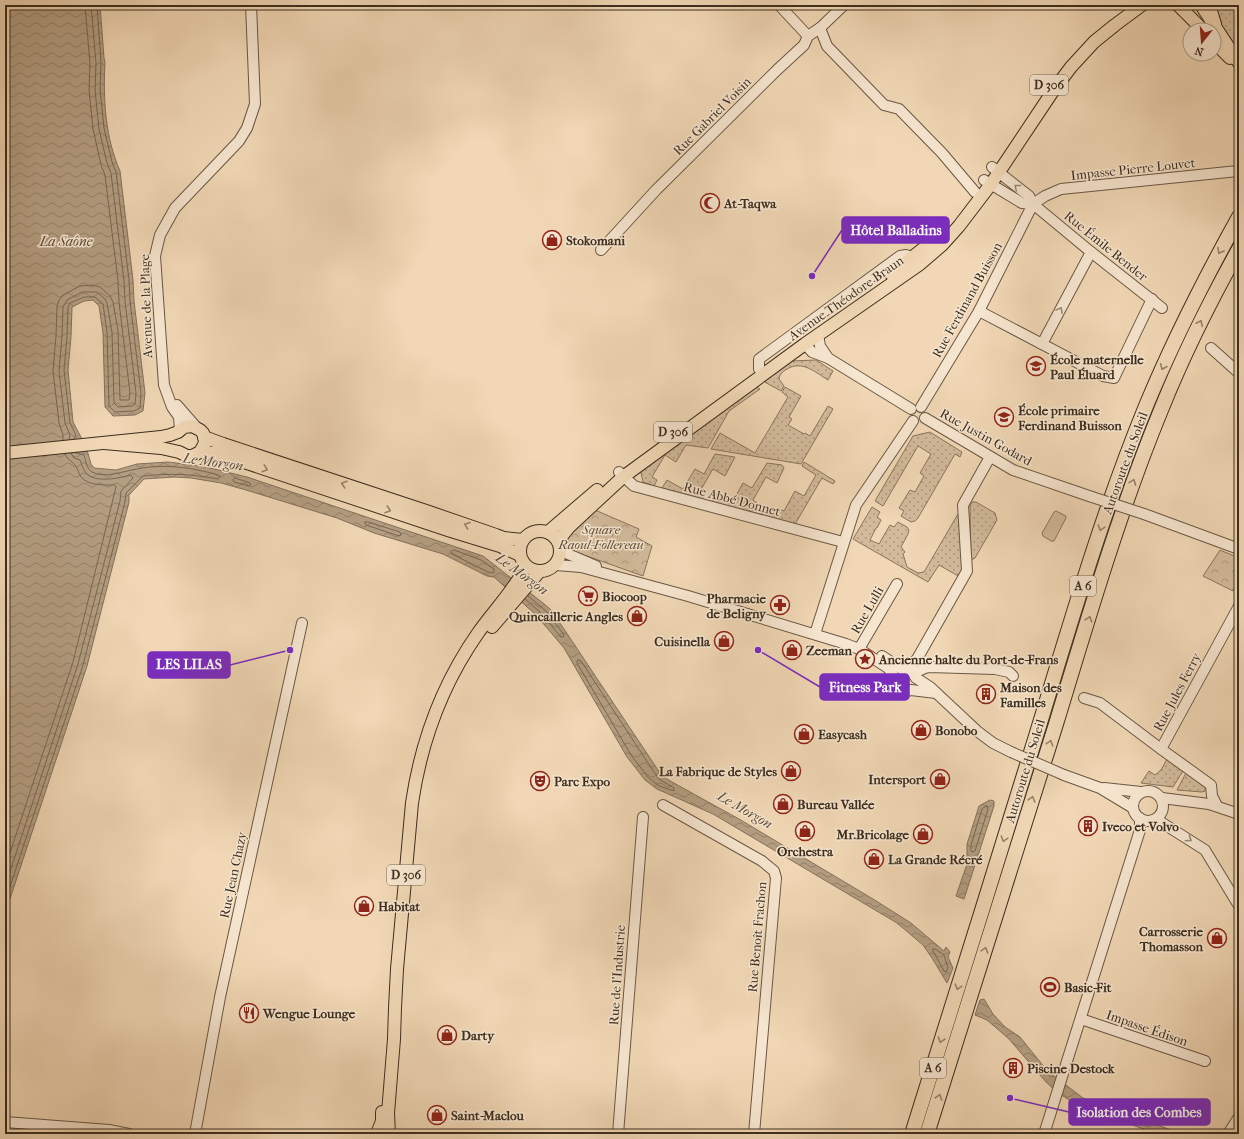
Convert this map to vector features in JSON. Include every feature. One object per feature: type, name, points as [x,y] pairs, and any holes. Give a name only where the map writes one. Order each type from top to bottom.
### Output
[{"type":"highway","points":[[1208,5],[1208,22]]},
{"type":"highway","name":"Autoroute du Soleil","points":[[912,1134],[1115,487],[1141,418],[1168,354],[1205,278],[1239,217]]},
{"type":"highway","name":"Autoroute du Soleil","points":[[927,1134],[1074,664],[1132,486],[1161,410],[1183,360],[1219,285],[1239,249]]},
{"type":"main road","name":"Avenue Théodore Braun","points":[[560,546],[569,527],[621,475],[801,337],[818,334],[920,264],[942,245],[959,226],[1055,76],[1078,51],[1130,5]]},
{"type":"main road","name":"Avenue Théodore Braun","points":[[996,170],[1071,67],[1094,42],[1142,5]]},
{"type":"main road","points":[[1178,5],[1201,22]]},
{"type":"main road","points":[[1201,5],[1206,22]]},
{"type":"main road","points":[[1222,44],[1239,64]]},
{"type":"main road","points":[[1222,49],[1239,64]]},
{"type":"main road","name":"Avenue Théodore Braun","points":[[548,532],[801,337],[914,257],[934,241],[968,203],[975,192],[988,182]]},
{"type":"main road","points":[[5,453],[161,437],[170,435],[188,426],[223,444],[504,538],[523,540]]},
{"type":"main road","points":[[179,431],[175,440],[175,444],[179,452]]},
{"type":"main road","points":[[200,432],[204,445],[200,452]]},
{"type":"main road","points":[[104,443],[162,448],[192,456],[200,452],[216,453],[500,546],[520,555]]},
{"type":"main road","points":[[534,532],[548,532],[552,534],[560,546],[560,558],[556,565],[548,570],[539,572],[530,569],[526,566],[520,555],[523,540],[534,532]]},
{"type":"main road","name":"D 306","points":[[524,582],[526,566]]},
{"type":"main road","name":"D 306","points":[[377,1134],[382,1122],[382,1105],[389,1038],[394,1008],[412,803],[416,777],[435,714],[450,680],[464,655],[485,636],[524,582],[539,572]]},
{"type":"main road","name":"D 306","points":[[389,1134],[388,1113],[394,1039],[394,1008]]},
{"type":"street","name":"Avenue de la Plage","points":[[179,431],[179,417],[172,407],[164,385],[154,256],[160,235],[175,208],[239,141],[247,128],[255,104],[251,5]]},
{"type":"street","points":[[779,5],[808,36]]},
{"type":"street","name":"Rue Gabriel Voisin","points":[[601,250],[656,190],[804,45],[808,36],[820,28],[844,5]]},
{"type":"street","points":[[820,28],[827,46],[884,105],[899,109],[942,153],[975,192]]},
{"type":"street","name":"Rue Émile Bender","points":[[996,170],[1028,196],[1033,204],[1162,308]]},
{"type":"street","name":"Impasse Pierre Louvet","points":[[1033,204],[1045,196],[1061,190],[1238,171]]},
{"type":"street","name":"Rue Émile Bender","points":[[988,182],[1022,203],[1033,204]]},
{"type":"street","name":"Rue Ferdinand Buisson","points":[[916,408],[979,311],[1033,204]]},
{"type":"street","points":[[1042,344],[1091,252]]},
{"type":"street","points":[[979,311],[1103,376],[1114,378],[1152,299]]},
{"type":"street","points":[[818,334],[820,346],[828,358]]},
{"type":"street","points":[[801,337],[812,352],[828,358],[926,413],[925,418],[921,422],[913,422]]},
{"type":"street","points":[[1211,348],[1239,373]]},
{"type":"street","points":[[168,398],[178,406],[200,432]]},
{"type":"street","points":[[913,422],[909,414],[916,408]]},
{"type":"street","name":"Rue Justin Godard","points":[[925,418],[1013,470],[1144,514],[1239,549]]},
{"type":"street","points":[[815,634],[856,505],[913,422]]},
{"type":"street","points":[[910,673],[967,571],[964,505],[990,457]]},
{"type":"street","name":"Rue Abbé Donnet","points":[[621,475],[634,486],[843,542]]},
{"type":"street","points":[[560,546],[642,585]]},
{"type":"street","points":[[556,565],[580,567],[642,585],[688,596],[815,634],[859,649],[888,668],[895,678],[896,685],[900,690],[936,693]]},
{"type":"street","name":"Rue Lulli","points":[[859,649],[897,584]]},
{"type":"street","name":"Rue Jules Ferry","points":[[1217,806],[1212,796],[1211,785],[1161,749],[1237,613]]},
{"type":"street","name":"Rue Jean Chazy","points":[[195,1134],[220,997],[302,623]]},
{"type":"street","points":[[859,649],[868,649],[881,655],[930,687],[986,738],[1011,752],[1064,775],[1100,788],[1133,808],[1134,812],[1205,850],[1239,906]]},
{"type":"street","points":[[895,678],[897,673],[910,673],[925,668],[987,668],[1009,672],[1013,676]]},
{"type":"street","points":[[910,673],[916,685],[912,690]]},
{"type":"street","points":[[1084,698],[1100,703],[1161,749]]},
{"type":"street","points":[[1100,788],[1141,792]]},
{"type":"street","points":[[1133,808],[1135,797],[1145,790],[1155,792],[1162,798],[1202,802],[1239,814]]},
{"type":"street","points":[[1202,802],[1212,796]]},
{"type":"street","points":[[1044,1134],[1140,830],[1148,819],[1163,810],[1164,806],[1162,798]]},
{"type":"street","name":"Rue Benoît Frachon","points":[[663,805],[762,861],[774,871],[776,878],[754,1134]]},
{"type":"street","name":"Rue de l'Industrie","points":[[618,1134],[643,817]]},
{"type":"street","name":"Impasse Édison","points":[[1081,1019],[1205,1061]]},
{"type":"street","points":[[1228,1134],[1239,1117]]},
{"type":"street","points":[[5,1122],[109,1130],[129,1134]]},
{"type":"green space","points":[[1211,5],[1239,5],[1239,56],[1229,43],[1222,28],[1222,22],[1219,22]]},
{"type":"green space","points":[[816,360],[833,371],[828,380],[808,368],[798,366],[787,369],[781,374],[779,379],[784,386],[781,391],[763,381],[791,361]]},
{"type":"green space","points":[[755,386],[760,389],[729,411],[708,448],[686,445],[676,462],[665,455],[652,477],[657,480],[654,486],[643,482],[640,468]]},
{"type":"green space","points":[[785,387],[801,396],[789,417],[792,419],[788,425],[804,434],[805,433],[810,436],[828,406],[833,409],[801,464],[711,449],[720,433],[755,453],[788,397],[782,392]]},
{"type":"green space","points":[[930,432],[962,452],[960,457],[955,454],[918,518],[911,522],[901,516],[904,511],[899,508],[910,490],[915,492],[924,476],[920,473],[931,454],[918,446],[883,506],[875,501],[913,436]]},
{"type":"green space","points":[[715,454],[735,457],[725,476],[713,469],[700,491],[705,494],[702,499],[662,488],[667,480],[683,489],[695,469],[704,474]]},
{"type":"green space","points":[[804,462],[835,481],[833,484],[822,478],[794,526],[760,516],[764,509],[773,515],[777,508],[784,511],[795,491],[804,496],[816,475],[802,466]]},
{"type":"green space","points":[[767,463],[782,465],[784,468],[777,483],[766,477],[753,500],[757,503],[751,513],[712,502],[716,494],[732,503],[743,483],[752,488]]},
{"type":"green space","points":[[972,502],[976,502],[995,513],[997,520],[975,558],[971,560],[970,506]]},
{"type":"green space","points":[[872,507],[880,512],[877,517],[881,520],[870,540],[879,544],[890,525],[894,527],[898,522],[907,527],[909,530],[908,534],[901,547],[905,552],[903,554],[907,567],[918,573],[924,572],[958,514],[961,513],[962,574],[960,577],[939,565],[928,582],[853,539]]},
{"type":"green space","name":"Square Raoul-Follereau","points":[[595,510],[639,529],[636,537],[652,546],[643,576],[570,550],[567,536]]},
{"type":"green space","points":[[1056,511],[1066,516],[1066,518],[1054,541],[1051,541],[1043,536],[1042,533]]},
{"type":"green space","points":[[1220,550],[1239,558],[1239,581],[1233,591],[1203,576]]},
{"type":"green space","points":[[1167,759],[1183,771],[1173,787],[1141,783],[1149,771],[1155,775],[1161,770]]},
{"type":"green space","points":[[1186,773],[1205,786],[1205,791],[1177,790]]},
{"type":"water","name":"La Saône","points":[[5,5],[100,5],[105,62],[104,89],[106,117],[111,145],[120,171],[145,393],[143,411],[135,415],[113,416],[105,407],[103,333],[99,306],[93,300],[84,301],[72,307],[68,370],[73,422],[82,439],[78,440],[87,450],[91,464],[94,468],[116,470],[137,464],[168,462],[202,466],[247,477],[483,556],[550,609],[662,776],[739,819],[873,899],[911,923],[944,951],[946,947],[950,952],[948,957],[953,968],[947,983],[923,945],[897,923],[713,814],[657,789],[645,780],[627,757],[564,648],[536,615],[494,577],[487,576],[443,554],[374,533],[337,518],[221,483],[191,478],[174,477],[144,479],[129,495],[129,502],[87,666],[5,914]]},
{"type":"water","points":[[990,800],[994,801],[994,806],[964,899],[956,896],[967,864],[967,844],[979,806]]},
{"type":"water","points":[[984,999],[993,1014],[1005,1027],[1020,1037],[1045,1068],[1083,1098],[1174,1131],[1193,1134],[1159,1134],[1072,1102],[1057,1092],[1046,1082],[1009,1039],[987,1020],[975,1015],[980,1000]]},
{"type":"place","name":"At-Taqwa","points":[[710,203]]},
{"type":"place","name":"Stokomani","points":[[552,240]]},
{"type":"place","name":"Hôtel Balladins","points":[[812,276]]},
{"type":"place","name":"École maternelle Paul Éluard","points":[[1036,366]]},
{"type":"place","name":"École primaire Ferdinand Buisson","points":[[1004,417]]},
{"type":"place","name":"Biocoop","points":[[588,596]]},
{"type":"place","name":"Pharmacie de Beligny","points":[[780,605]]},
{"type":"place","name":"Quincaillerie Angles","points":[[637,616]]},
{"type":"place","name":"Cuisinella","points":[[724,641]]},
{"type":"place","name":"LES LILAS","points":[[290,650]]},
{"type":"place","name":"Fitness Park","points":[[758,650]]},
{"type":"place","name":"Zeeman","points":[[792,650]]},
{"type":"place","name":"Ancienne halte du Port-de-Frans","points":[[865,659]]},
{"type":"place","name":"Maison des Familles","points":[[986,694]]},
{"type":"place","name":"Bonobo","points":[[921,730]]},
{"type":"place","name":"Easycash","points":[[804,734]]},
{"type":"place","name":"La Fabrique de Styles","points":[[791,771]]},
{"type":"place","name":"Intersport","points":[[940,779]]},
{"type":"place","name":"Parc Expo","points":[[540,781]]},
{"type":"place","name":"Bureau Vallée","points":[[783,804]]},
{"type":"place","name":"Iveco et Volvo","points":[[1088,826]]},
{"type":"place","name":"Orchestra","points":[[805,831]]},
{"type":"place","name":"Mr.Bricolage","points":[[923,834]]},
{"type":"place","name":"La Grande Récré","points":[[874,859]]},
{"type":"place","name":"Habitat","points":[[364,906]]},
{"type":"place","name":"Carrosserie Thomasson","points":[[1217,938]]},
{"type":"place","name":"Basic-Fit","points":[[1050,987]]},
{"type":"place","name":"Wengue Lounge","points":[[249,1013]]},
{"type":"place","name":"Darty","points":[[447,1035]]},
{"type":"place","name":"Piscine Destock","points":[[1013,1068]]},
{"type":"place","name":"Isolation des Combes","points":[[1010,1098]]},
{"type":"place","name":"Saint-Maclou","points":[[437,1115]]},
{"type":"water label","name":"Le Morgon","points":[[213,462]]},
{"type":"water label","name":"Le Morgon","points":[[522,574]]},
{"type":"water label","name":"Le Morgon","points":[[745,810]]}]
